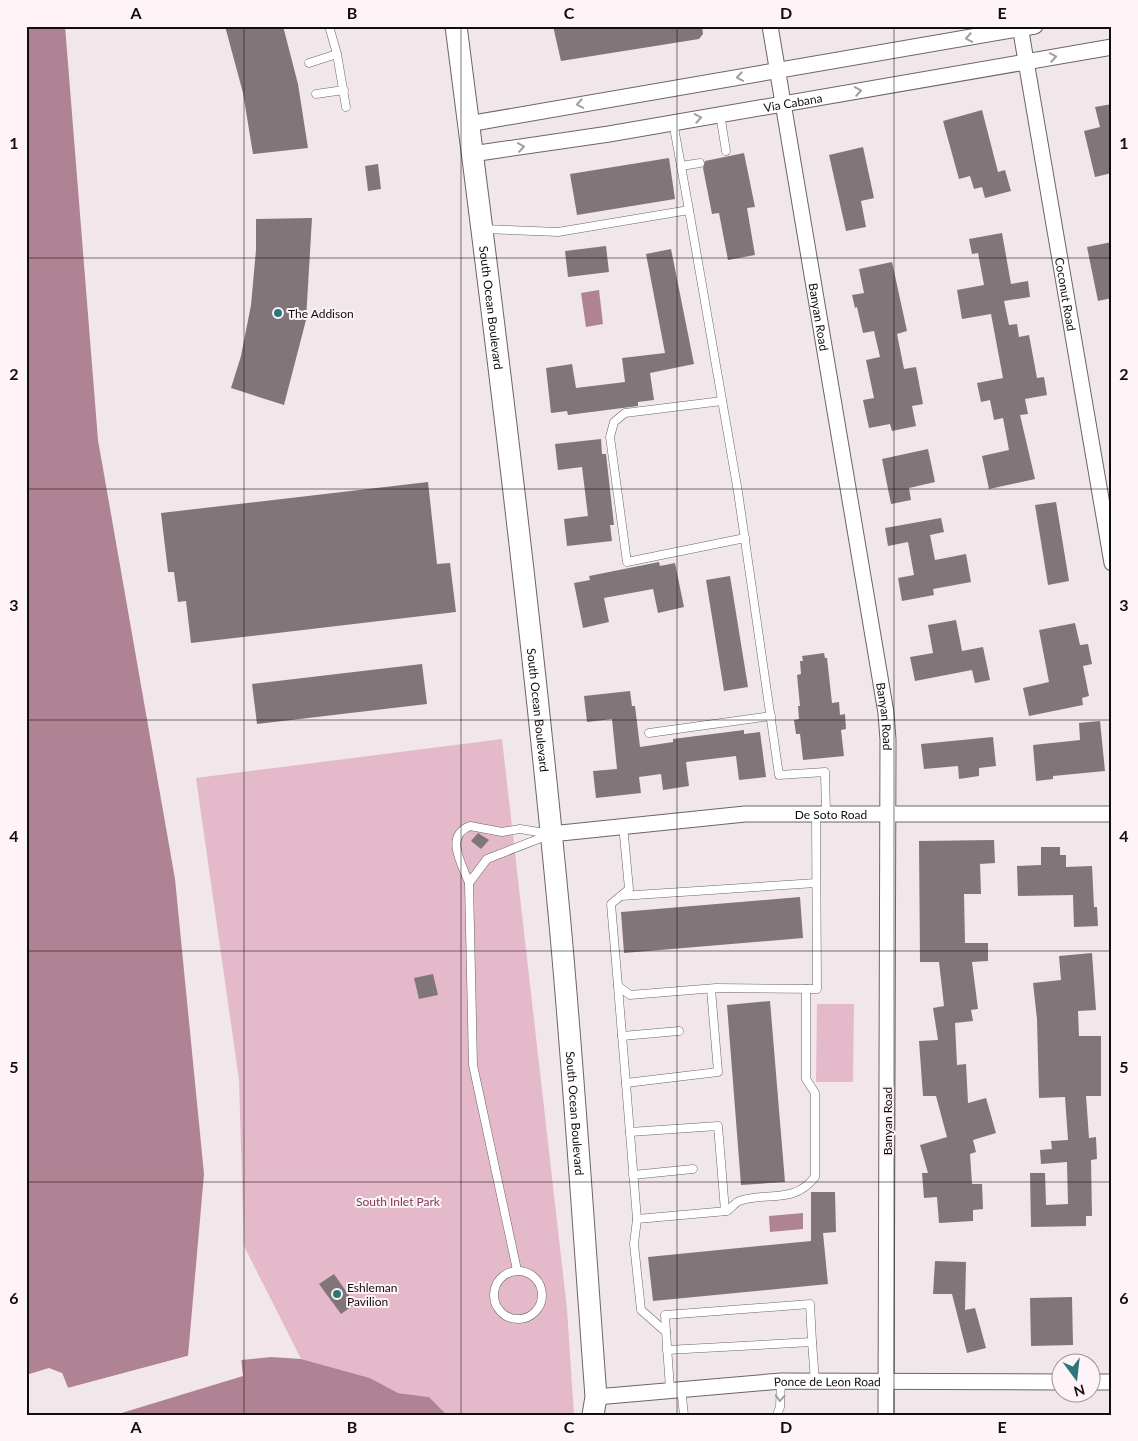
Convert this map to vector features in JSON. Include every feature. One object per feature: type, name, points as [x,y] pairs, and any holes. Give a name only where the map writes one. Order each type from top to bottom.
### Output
[{"type":"main road","name":"South Ocean Boulevard","points":[[456,26],[524,587],[551,834],[566,991],[597,1409]]},
{"type":"street","name":"Banyan Road","points":[[770,26],[886,713],[888,740],[886,1415]]},
{"type":"street","points":[[468,124],[1025,27]]},
{"type":"street","name":"Coconut Road","points":[[1025,27],[1026,62],[1112,563]]},
{"type":"street","name":"Via Cabana","points":[[472,154],[782,104],[1112,47]]},
{"type":"street","name":"De Soto Road","points":[[551,834],[729,815],[821,813],[1112,814]]},
{"type":"street","name":"Ponce de Leon Road","points":[[597,1409],[676,1389],[782,1381],[1050,1382]]},
{"type":"lane","points":[[329,26],[337,54],[346,107]]},
{"type":"lane","points":[[309,63],[337,54]]},
{"type":"lane","points":[[316,94],[344,90]]},
{"type":"lane","points":[[720,114],[726,151]]},
{"type":"lane","points":[[618,986],[630,995],[711,988],[817,989],[816,883],[825,772],[779,775],[745,538],[690,210],[673,122]]},
{"type":"lane","points":[[681,166],[700,163]]},
{"type":"lane","points":[[481,229],[558,232],[690,210]]},
{"type":"lane","points":[[722,401],[625,413],[614,422],[610,437],[627,562],[745,538]]},
{"type":"lane","points":[[649,733],[770,716]]},
{"type":"lane","points":[[623,825],[629,889],[611,904],[637,1219],[634,1244],[641,1310],[666,1332]]},
{"type":"lane","points":[[517,1270],[473,1066],[469,883],[456,846],[456,836],[462,829],[470,826],[497,831],[520,829],[551,834]]},
{"type":"lane","points":[[469,883],[487,859],[551,834]]},
{"type":"lane","points":[[621,896],[816,883]]},
{"type":"lane","points":[[626,1083],[718,1072],[711,988]]},
{"type":"lane","points":[[637,1219],[726,1211],[738,1201],[790,1194],[806,1188],[815,1177],[815,1093],[806,1079],[806,989]]},
{"type":"lane","points":[[622,1036],[679,1031]]},
{"type":"lane","points":[[630,1132],[718,1126],[726,1211]]},
{"type":"lane","points":[[633,1175],[693,1169]]},
{"type":"lane","points":[[517,1270],[534,1276],[543,1290],[540,1308],[533,1315],[524,1319],[514,1319],[504,1315],[497,1308],[494,1298],[495,1288],[499,1279],[517,1270]]},
{"type":"lane","points":[[684,1415],[667,1350],[665,1315],[810,1304],[815,1381]]},
{"type":"lane","points":[[667,1350],[812,1342]]},
{"type":"lane","points":[[776,1415],[780,1407],[782,1381]]},
{"type":"green space","name":"South Inlet Park","points":[[502,739],[567,1309],[574,1415],[447,1415],[429,1397],[398,1393],[370,1378],[301,1359],[244,1246],[239,1080],[196,778]]},
{"type":"green space","points":[[817,1004],[854,1004],[853,1082],[816,1082]]},
{"type":"shaded area","points":[[26,26],[65,26],[98,440],[175,879],[204,1174],[188,1356],[68,1388],[62,1373],[26,1383]]},
{"type":"shaded area","points":[[599,290],[603,324],[586,327],[581,293]]},
{"type":"shaded area","points":[[803,1213],[803,1229],[770,1232],[769,1216]]},
{"type":"shaded area","points":[[271,1357],[301,1359],[370,1378],[398,1393],[429,1397],[447,1415],[67,1415],[215,1373],[242,1360]]},
{"type":"pier","points":[[191,1355],[189,1358],[68,1391],[60,1376],[26,1385],[26,1375],[49,1368],[62,1373],[68,1388]]},
{"type":"pier","points":[[241,1357],[243,1376],[115,1415],[64,1415],[66,1412],[214,1370]]},
{"type":"building","points":[[225,26],[283,26],[298,84],[308,148],[253,154],[243,93]]},
{"type":"building","points":[[553,26],[702,26],[703,34],[699,39],[561,61]]},
{"type":"building","points":[[1112,104],[1112,173],[1095,177],[1084,131],[1100,127],[1095,107]]},
{"type":"building","points":[[982,110],[998,172],[1005,170],[1011,191],[985,198],[982,187],[974,189],[970,176],[959,179],[943,121]]},
{"type":"building","points":[[863,147],[874,198],[861,201],[866,227],[846,231],[829,155]]},
{"type":"building","points":[[744,153],[755,207],[747,208],[755,255],[728,260],[719,213],[712,214],[703,168],[705,161]]},
{"type":"building","points":[[669,158],[675,199],[577,215],[570,174]]},
{"type":"building","points":[[378,164],[381,189],[368,191],[365,166]]},
{"type":"building","name":"The Addison","points":[[312,218],[306,320],[284,405],[231,388],[241,356],[251,305],[256,250],[256,219]]},
{"type":"building","points":[[1002,233],[1011,284],[1028,281],[1030,297],[1004,301],[1009,325],[1017,324],[1019,337],[1029,335],[1037,378],[1044,377],[1047,395],[1025,399],[1028,414],[1020,415],[1035,479],[989,489],[982,456],[1009,450],[1003,418],[994,420],[990,400],[981,402],[977,383],[1003,378],[991,314],[962,319],[957,290],[984,285],[978,253],[972,254],[969,239]]},
{"type":"building","points":[[1112,242],[1112,298],[1098,301],[1087,247]]},
{"type":"building","points":[[606,246],[609,272],[568,277],[565,251]]},
{"type":"building","points":[[671,249],[694,364],[650,373],[654,400],[638,402],[638,406],[568,415],[567,411],[551,413],[546,368],[572,364],[576,388],[625,382],[622,358],[665,353],[646,254]]},
{"type":"building","points":[[892,262],[907,331],[897,334],[904,369],[916,367],[923,404],[912,406],[916,426],[892,431],[890,424],[869,428],[863,400],[874,398],[866,360],[880,357],[874,331],[863,333],[852,295],[864,293],[859,269]]},
{"type":"building","points":[[601,439],[602,454],[606,454],[614,525],[610,525],[612,541],[567,546],[564,519],[588,516],[582,467],[558,470],[555,444]]},
{"type":"building","points":[[928,449],[935,482],[909,488],[911,500],[891,504],[882,459]]},
{"type":"building","points":[[428,482],[437,564],[450,563],[456,612],[191,643],[186,601],[178,602],[174,572],[168,572],[161,513]]},
{"type":"building","points":[[1056,502],[1069,581],[1048,585],[1035,505]]},
{"type":"building","points":[[941,518],[944,532],[930,535],[935,560],[966,554],[971,582],[933,589],[934,595],[902,601],[898,578],[914,575],[908,542],[888,546],[885,528]]},
{"type":"building","points":[[659,562],[660,566],[675,563],[684,607],[658,613],[653,589],[604,598],[609,622],[583,628],[574,583],[590,580],[589,576]]},
{"type":"building","points":[[730,576],[748,687],[724,691],[706,580]]},
{"type":"building","points":[[956,620],[962,651],[983,647],[990,680],[975,683],[972,670],[915,681],[910,657],[933,653],[928,625]]},
{"type":"building","points":[[1075,623],[1080,645],[1088,644],[1092,664],[1083,666],[1089,696],[1082,698],[1083,705],[1029,716],[1023,688],[1049,682],[1039,630]]},
{"type":"building","points":[[824,653],[825,658],[827,658],[832,703],[839,702],[840,715],[845,714],[846,729],[841,730],[844,756],[803,760],[800,734],[796,734],[794,720],[799,719],[798,706],[800,706],[797,675],[801,674],[800,661],[803,661],[802,656]]},
{"type":"building","points":[[422,664],[427,704],[257,724],[252,684]]},
{"type":"building","points":[[630,691],[632,706],[635,706],[640,747],[673,742],[673,739],[744,730],[744,734],[760,732],[766,777],[739,780],[736,756],[686,762],[689,786],[663,790],[661,774],[639,777],[641,793],[596,798],[593,771],[617,769],[612,719],[587,722],[584,696]]},
{"type":"building","points":[[1100,721],[1105,771],[1053,776],[1053,779],[1036,781],[1033,745],[1080,740],[1079,723]]},
{"type":"building","points":[[993,737],[996,766],[979,768],[979,776],[959,779],[958,766],[924,769],[921,744]]},
{"type":"building","points":[[478,833],[489,840],[481,849],[471,841]]},
{"type":"building","points":[[994,840],[995,863],[980,864],[981,894],[964,894],[965,943],[988,943],[988,961],[972,962],[978,1009],[971,1010],[973,1021],[955,1023],[957,1065],[966,1064],[968,1103],[986,1098],[996,1133],[973,1140],[976,1152],[970,1154],[972,1184],[982,1184],[983,1209],[973,1210],[973,1221],[939,1223],[937,1197],[924,1198],[922,1173],[928,1173],[920,1145],[947,1137],[936,1096],[923,1096],[919,1041],[938,1040],[933,1008],[944,1006],[939,962],[920,962],[919,841]]},
{"type":"building","points":[[1041,847],[1060,847],[1060,855],[1066,855],[1066,867],[1092,866],[1094,907],[1097,907],[1098,926],[1074,927],[1073,895],[1018,896],[1017,866],[1041,865]]},
{"type":"building","points":[[800,897],[803,938],[624,953],[621,912]]},
{"type":"building","points":[[1092,953],[1096,1010],[1078,1011],[1079,1036],[1101,1036],[1101,1096],[1086,1096],[1089,1138],[1096,1137],[1097,1159],[1091,1160],[1092,1216],[1086,1216],[1086,1226],[1031,1227],[1030,1173],[1045,1173],[1046,1205],[1068,1204],[1067,1162],[1041,1164],[1040,1150],[1052,1149],[1051,1141],[1068,1140],[1065,1097],[1039,1098],[1037,1019],[1033,983],[1061,980],[1059,956]]},
{"type":"building","points":[[433,974],[438,995],[419,999],[414,978]]},
{"type":"building","points":[[770,1001],[785,1182],[741,1185],[727,1005]]},
{"type":"building","points":[[811,1192],[835,1192],[836,1232],[823,1233],[828,1284],[653,1301],[648,1257],[811,1241]]},
{"type":"building","points":[[935,1261],[966,1262],[965,1310],[975,1308],[986,1348],[967,1353],[952,1294],[933,1294]]},
{"type":"building","name":"Eshleman Pavilion","points":[[334,1274],[355,1304],[341,1314],[319,1284]]},
{"type":"building","points":[[1072,1297],[1073,1345],[1031,1346],[1030,1298]]},
{"type":"place","name":"The Addison","points":[[278,313]]},
{"type":"place","name":"Eshleman Pavilion","points":[[337,1294]]}]
